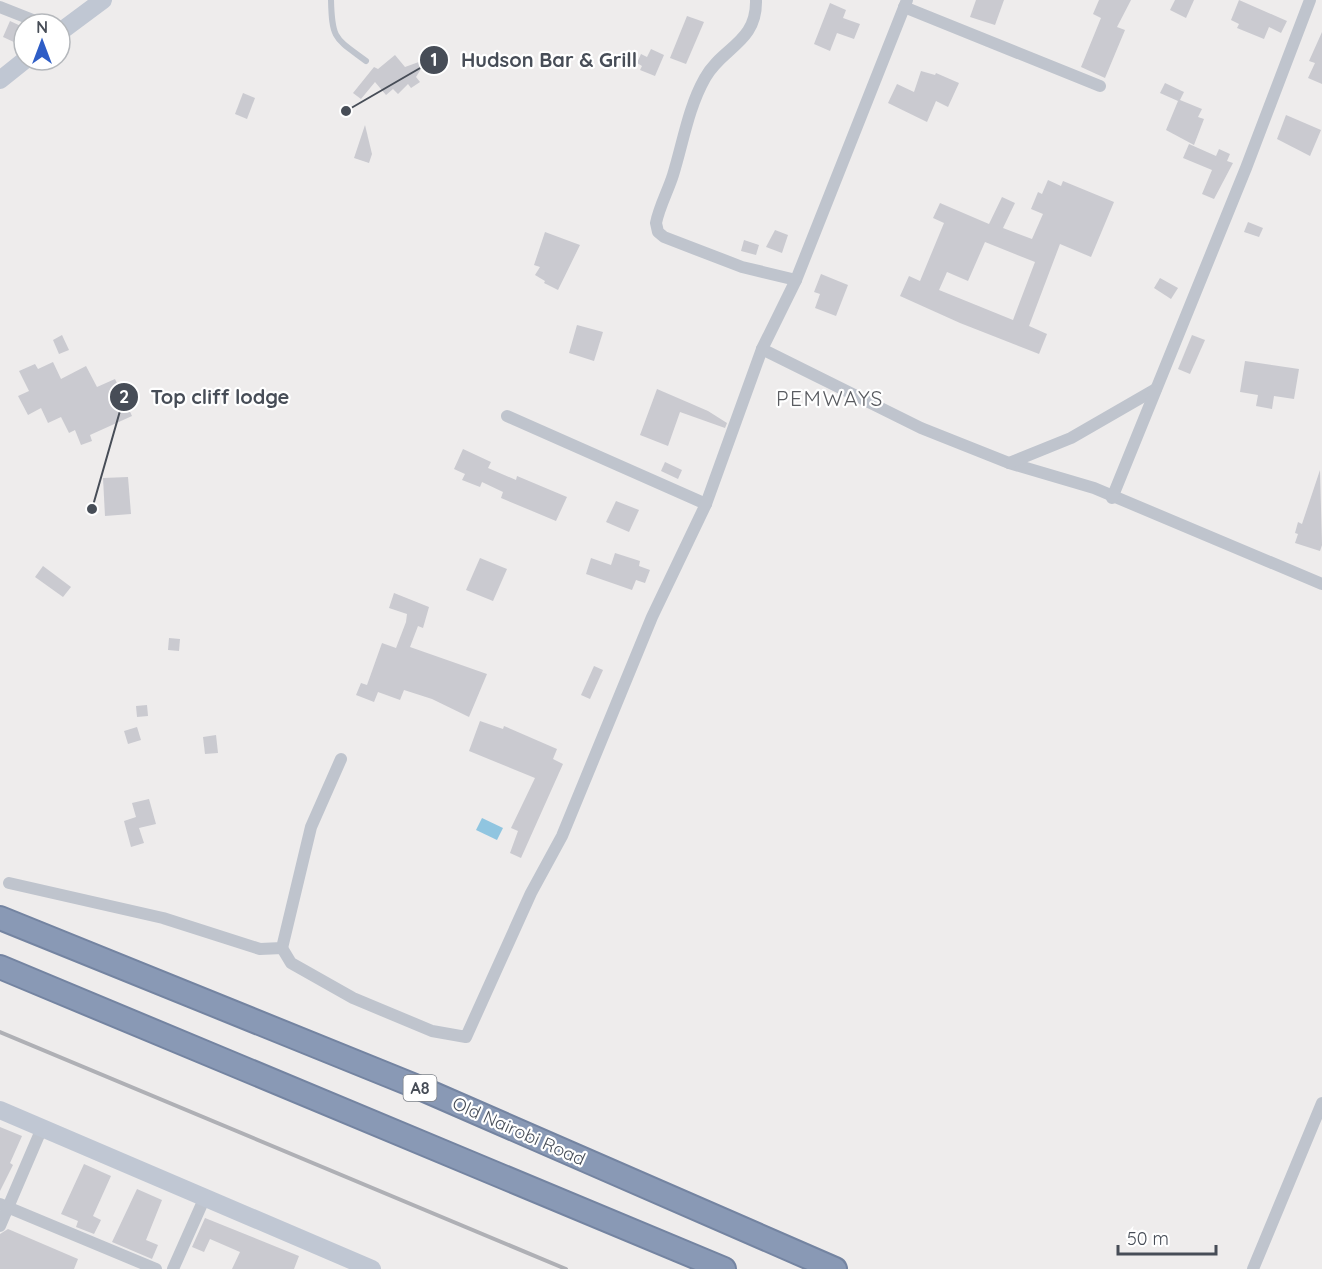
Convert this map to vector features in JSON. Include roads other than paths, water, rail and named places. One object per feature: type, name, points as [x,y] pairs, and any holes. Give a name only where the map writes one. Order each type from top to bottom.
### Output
[{"type":"highway","name":"Old Nairobi Road","points":[[0,918],[420,1088],[835,1269]]},
{"type":"highway","points":[[0,967],[724,1269]]},
{"type":"street","points":[[72,23],[103,0]]},
{"type":"street","points":[[756,0],[756,15],[750,30],[711,70],[699,91],[656,224],[658,232],[664,237],[742,267],[796,280]]},
{"type":"street","points":[[1112,498],[1246,168],[1310,0]]},
{"type":"street","points":[[341,759],[311,827],[282,948],[291,963],[352,998],[432,1031],[466,1036],[531,893],[562,836],[652,617],[706,504],[762,349],[796,280],[906,4],[1100,86]]},
{"type":"street","points":[[0,80],[12,70]]},
{"type":"street","points":[[762,349],[921,428],[1009,463],[1094,488],[1112,498],[1322,584]]},
{"type":"street","points":[[1009,463],[1071,438],[1156,389]]},
{"type":"street","points":[[507,416],[706,504]]},
{"type":"street","points":[[9,883],[163,918],[260,949],[282,948]]},
{"type":"street","points":[[1252,1269],[1322,1103]]},
{"type":"street","points":[[0,1110],[372,1269]]},
{"type":"street","points":[[0,1226],[4,1205],[42,1128]]},
{"type":"street","points":[[173,1269],[205,1197]]},
{"type":"street","points":[[4,1205],[156,1269]]},
{"type":"lane","points":[[331,0],[331,30],[339,41],[366,61]]},
{"type":"water","points":[[482,818],[503,828],[497,840],[476,830]]},
{"type":"railway","points":[[0,1032],[566,1269]]},
{"type":"place","name":"Hudson Bar & Grill","points":[[346,111]]},
{"type":"place","name":"Top cliff lodge","points":[[92,509]]},
{"type":"district","name":"PEMWAYS","points":[[830,398]]}]
